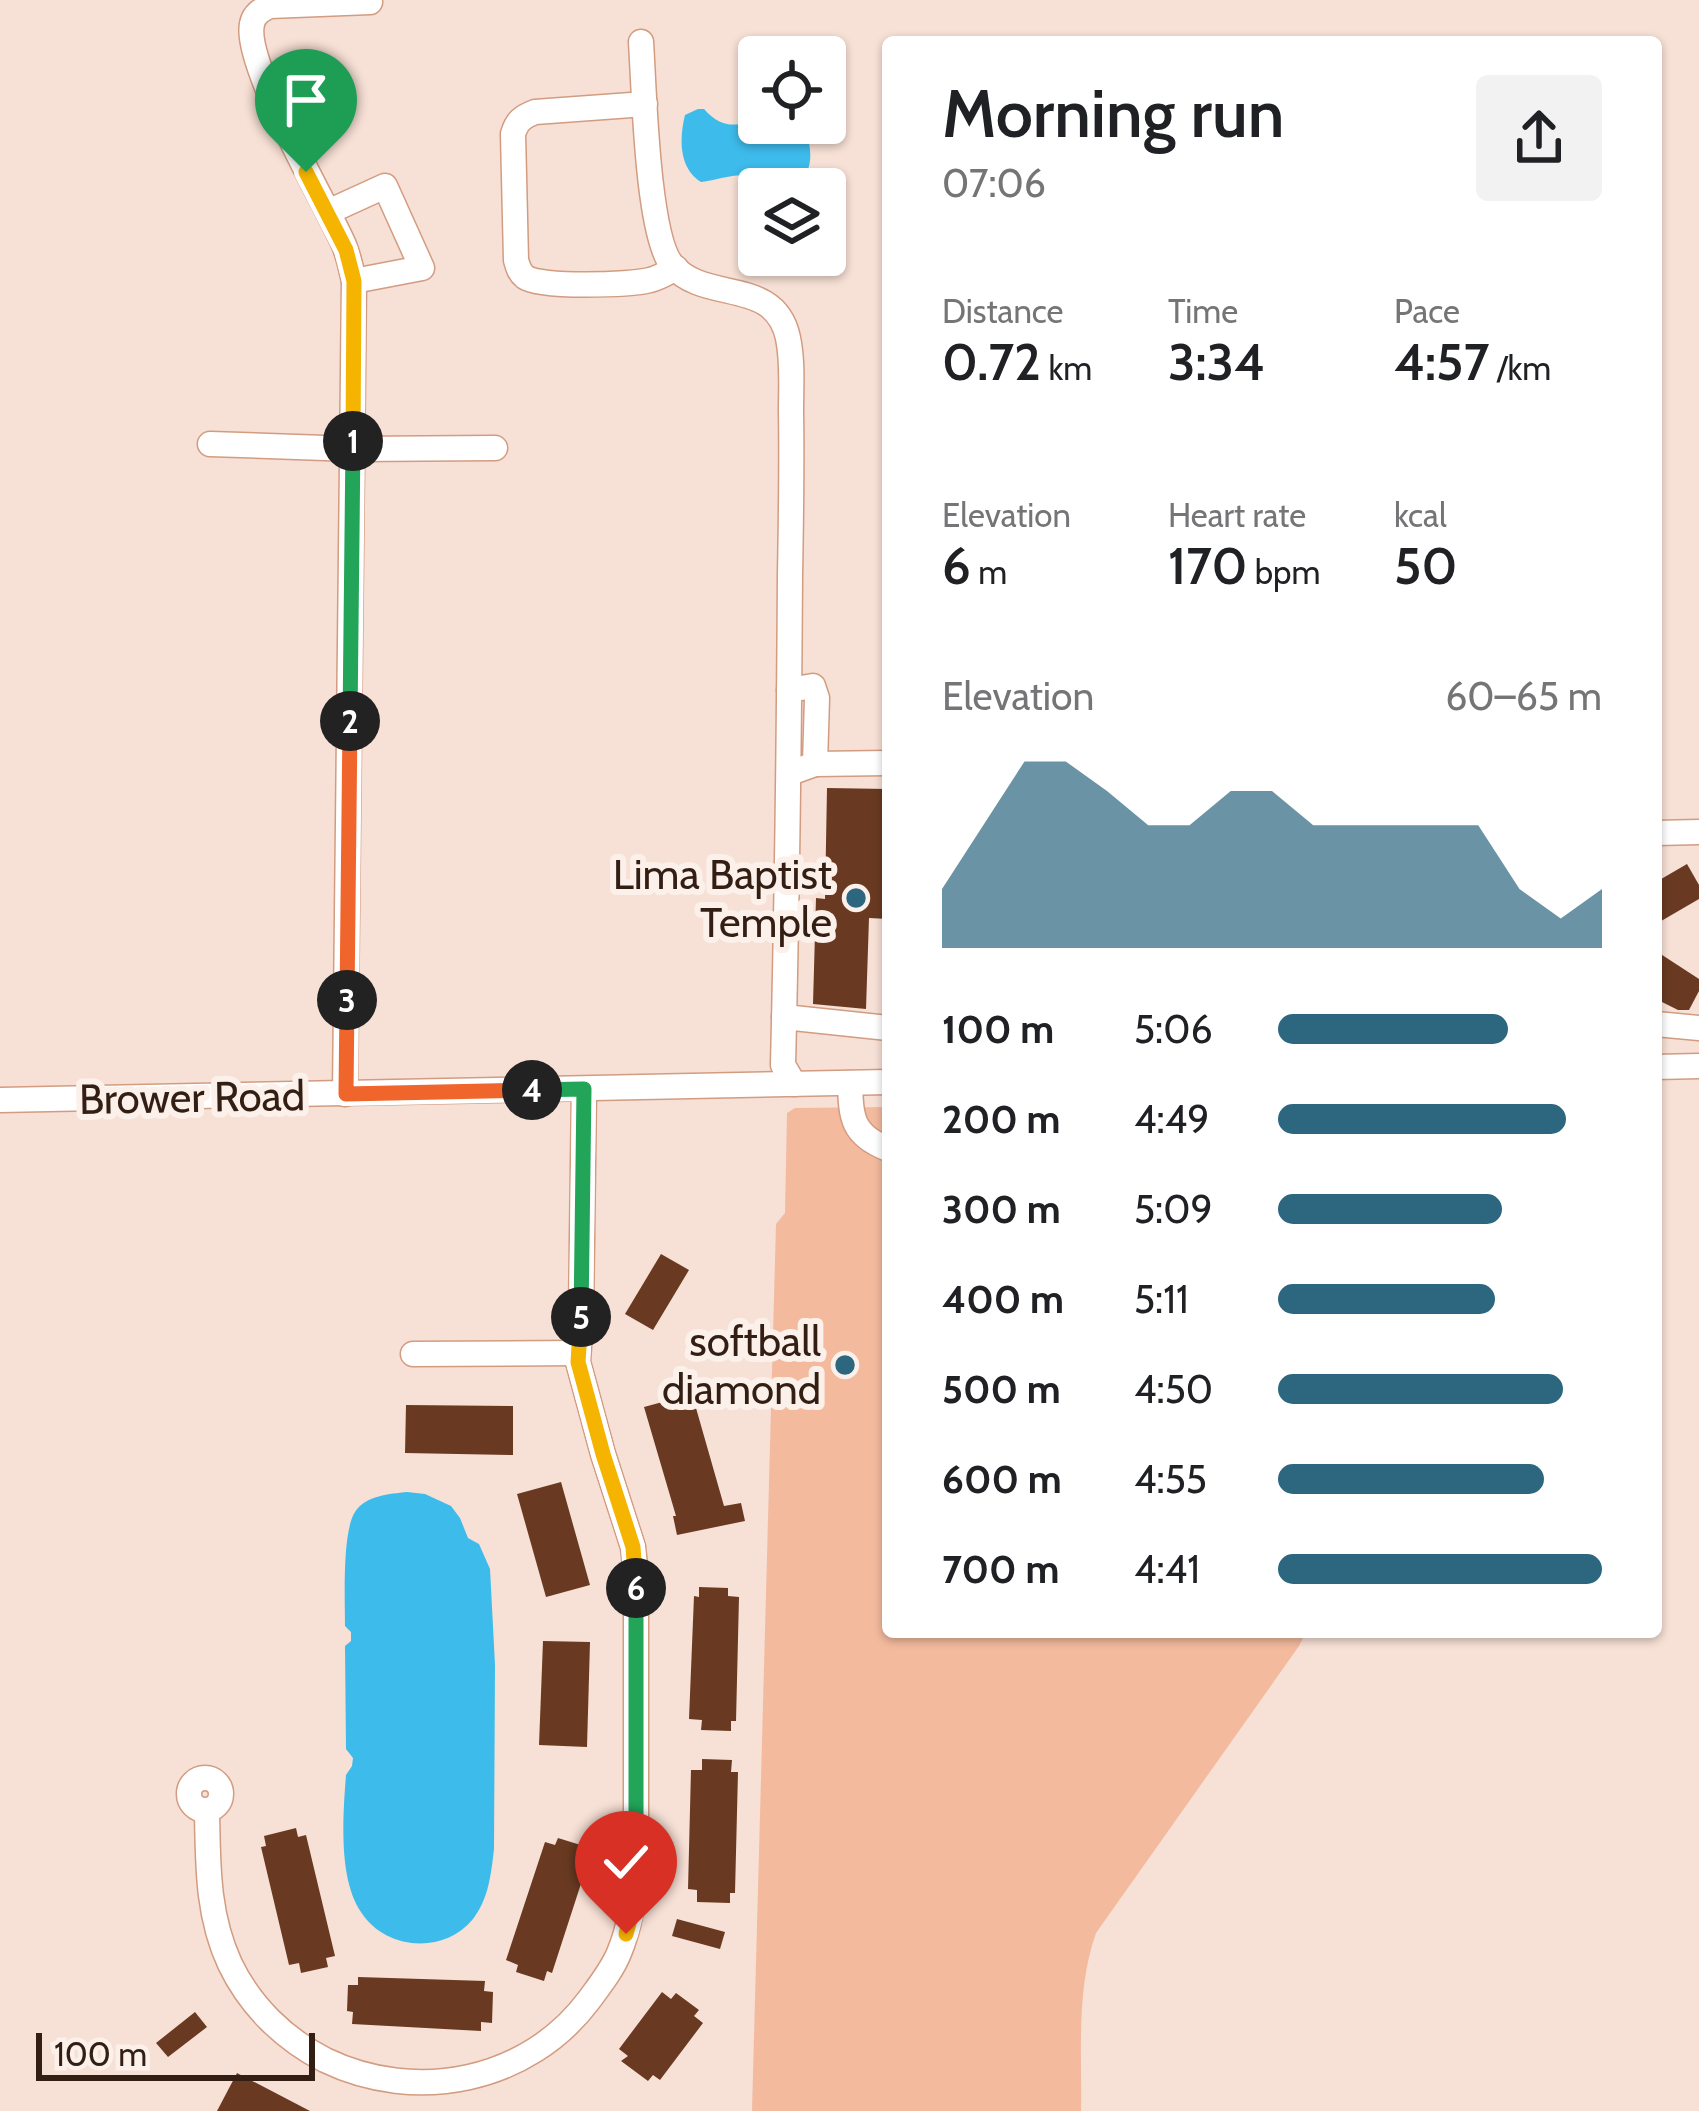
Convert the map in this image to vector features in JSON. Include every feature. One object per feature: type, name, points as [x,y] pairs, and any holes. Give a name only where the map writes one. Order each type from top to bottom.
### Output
[{"type":"street","points":[[346,1094],[354,281],[346,250],[306,172],[251,39],[252,21],[260,10],[370,2]]},
{"type":"street","points":[[641,42],[650,181],[670,263],[703,284],[765,302],[779,316],[788,340],[790,773],[783,1065],[794,1084]]},
{"type":"street","points":[[645,104],[535,112],[516,124],[512,134],[515,260],[525,277],[556,283],[632,283],[656,279],[676,268]]},
{"type":"street","points":[[328,212],[385,186],[422,268],[354,281]]},
{"type":"street","points":[[210,444],[496,448]]},
{"type":"street","points":[[788,690],[813,686],[817,698],[815,764]]},
{"type":"street","points":[[790,773],[815,764],[882,763]]},
{"type":"street","points":[[1662,833],[1699,832]]},
{"type":"street","points":[[784,1017],[882,1027]]},
{"type":"street","points":[[1662,1025],[1699,1028]]},
{"type":"street","points":[[1662,1067],[1699,1066]]},
{"type":"street","name":"Brower Road","points":[[0,1100],[882,1082]]},
{"type":"street","points":[[850,1083],[853,1122],[882,1146]]},
{"type":"street","points":[[207,1811],[209,1894],[215,1927],[242,1987],[289,2039],[367,2077],[428,2084],[482,2074],[532,2053],[581,2012],[617,1958],[632,1912],[636,1873],[637,1608],[633,1547],[578,1353],[584,1089]]},
{"type":"street","points":[[413,1354],[578,1353]]},
{"type":"shaded area","points":[[882,1107],[882,1638],[1303,1638],[1096,1933],[1083,1998],[1081,2111],[752,2111],[776,1224],[785,1213],[787,1113],[795,1108]]},
{"type":"water","points":[[704,109],[717,120],[738,123],[738,144],[809,144],[808,168],[738,168],[738,176],[701,182],[685,161],[685,115]]},
{"type":"water","points":[[407,1492],[451,1506],[468,1538],[479,1544],[490,1569],[495,1665],[490,1877],[473,1919],[461,1931],[431,1943],[385,1934],[361,1912],[345,1864],[343,1827],[346,1775],[353,1758],[346,1749],[345,1646],[351,1641],[345,1626],[348,1535],[355,1512],[365,1502]]},
{"type":"building","name":"Lima Baptist Temple","points":[[827,788],[882,789],[882,919],[869,918],[866,1009],[813,1004],[816,898],[825,899]]},
{"type":"building","points":[[1687,864],[1699,885],[1699,899],[1662,921],[1662,879]]},
{"type":"building","points":[[1662,955],[1699,979],[1699,991],[1689,1010],[1662,1002]]},
{"type":"building","points":[[661,1254],[689,1270],[653,1330],[625,1314]]},
{"type":"building","points":[[692,1394],[724,1506],[741,1503],[745,1521],[677,1535],[676,1516],[644,1407]]},
{"type":"building","points":[[406,1405],[513,1406],[513,1455],[405,1453]]},
{"type":"building","points":[[561,1482],[590,1585],[546,1597],[517,1494]]},
{"type":"building","points":[[699,1587],[728,1588],[728,1596],[739,1597],[736,1721],[731,1721],[731,1731],[701,1730],[702,1720],[689,1719],[694,1596],[699,1597]]},
{"type":"building","points":[[543,1641],[590,1642],[587,1747],[539,1745]]},
{"type":"building","points":[[702,1759],[732,1760],[731,1772],[738,1772],[735,1893],[730,1893],[730,1903],[697,1902],[697,1890],[688,1889],[691,1770],[702,1770]]},
{"type":"building","points":[[296,1828],[298,1837],[306,1835],[335,1956],[326,1958],[328,1967],[301,1973],[299,1963],[289,1965],[261,1847],[266,1846],[264,1836]]},
{"type":"building","points":[[558,1838],[587,1847],[584,1857],[589,1859],[552,1973],[547,1971],[544,1981],[516,1972],[518,1965],[506,1960],[545,1842],[555,1845]]},
{"type":"building","points":[[677,1919],[725,1932],[720,1949],[672,1936]]},
{"type":"building","points":[[358,1977],[485,1981],[484,1991],[493,1992],[492,2023],[481,2022],[481,2031],[352,2024],[353,2012],[347,2011],[348,1985],[358,1985]]},
{"type":"building","points":[[662,1992],[671,1999],[676,1993],[699,2010],[694,2016],[703,2023],[660,2080],[653,2075],[648,2081],[621,2061],[628,2056],[619,2049]]},
{"type":"building","points":[[195,2012],[207,2027],[168,2057],[156,2043]]},
{"type":"building","points":[[237,2073],[310,2111],[217,2111]]},
{"type":"place","name":"Lima Baptist Temple","points":[[856,898]]},
{"type":"place","name":"softball diamond","points":[[845,1365]]},
{"type":"route","points":[[306,172],[346,250],[354,281],[346,1094],[584,1089],[578,1362],[633,1547],[636,1574],[636,1873],[626,1934]]}]
